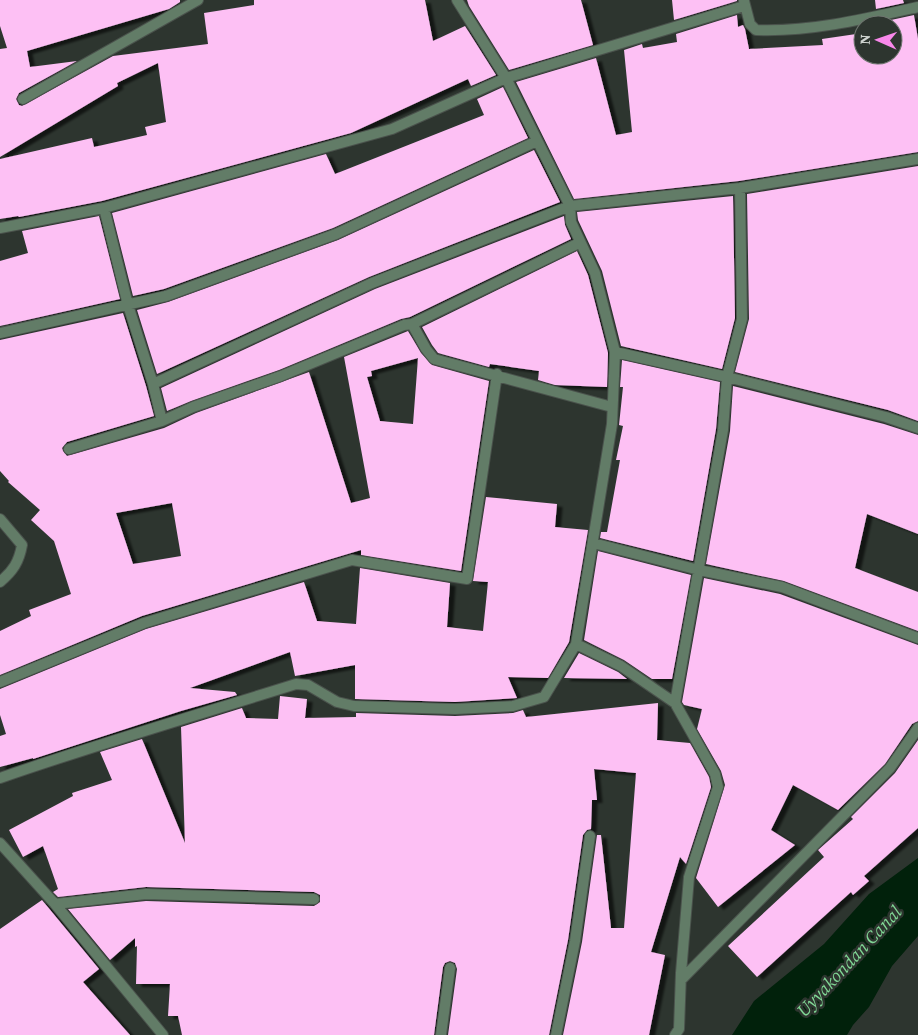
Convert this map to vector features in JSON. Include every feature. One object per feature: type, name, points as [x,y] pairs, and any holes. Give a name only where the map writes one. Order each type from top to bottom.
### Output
[{"type":"street","points":[[23,99],[198,0]]},
{"type":"street","points":[[0,778],[91,746],[296,684],[308,685],[338,702],[354,706],[456,709],[513,706],[544,697],[576,644],[612,424],[615,352],[595,273],[579,243],[571,222],[570,206],[506,78],[457,0]]},
{"type":"street","points":[[0,228],[104,208],[392,128],[506,78],[744,3],[750,24],[756,30],[784,31],[857,21],[918,7]]},
{"type":"street","points":[[0,333],[166,296],[336,234],[537,141]]},
{"type":"street","points":[[153,384],[372,283],[570,206],[740,188],[918,159]]},
{"type":"street","points":[[675,703],[723,430],[727,377],[742,319],[740,188]]},
{"type":"street","points":[[104,208],[128,305],[153,384],[162,420]]},
{"type":"street","points":[[69,449],[162,420],[281,376],[404,325],[412,324],[579,243]]},
{"type":"street","points":[[412,324],[434,359],[497,374],[612,406]]},
{"type":"street","points":[[615,352],[727,377],[886,417],[918,428]]},
{"type":"street","points":[[0,682],[144,623],[352,560],[467,579],[497,374]]},
{"type":"street","points":[[0,519],[22,545],[20,558],[12,572],[0,582]]},
{"type":"street","points":[[593,543],[699,570],[782,587],[918,638]]},
{"type":"street","points":[[576,644],[621,666],[675,703],[715,774],[718,787],[689,877],[681,980],[680,1033]]},
{"type":"street","points":[[681,980],[890,768],[918,728]]},
{"type":"street","points":[[556,1035],[575,941],[590,836]]},
{"type":"street","points":[[0,843],[55,904],[163,1035]]},
{"type":"street","points":[[55,904],[146,894],[314,899]]},
{"type":"street","points":[[441,1035],[450,968]]},
{"type":"water","name":"Uyyakondan Canal","points":[[918,858],[918,936],[892,966],[869,1007],[847,1035],[732,1035],[754,1001],[824,944],[869,894]]},
{"type":"building","points":[[0,0],[180,0],[180,2],[169,9],[27,51],[30,67],[77,61],[19,93],[16,99],[19,105],[22,106],[113,56],[208,44],[204,13],[254,5],[254,0],[425,0],[433,41],[465,26],[496,75],[471,86],[468,79],[351,133],[102,201],[0,219],[0,159],[92,138],[94,147],[147,135],[145,127],[166,122],[158,63],[117,83],[118,86],[0,157],[0,49],[7,48],[0,26]]},
{"type":"building","points":[[467,0],[581,0],[593,45],[509,70]]},
{"type":"building","points":[[672,0],[737,0],[737,1],[674,20]]},
{"type":"building","points":[[875,0],[903,0],[904,3],[876,9]]},
{"type":"building","points":[[737,15],[738,27],[743,25],[745,29],[749,49],[823,45],[822,39],[853,34],[853,65],[903,65],[903,17],[914,15],[918,39],[918,152],[739,181],[574,199],[516,82],[596,58],[616,135],[632,132],[624,50],[642,44],[643,48],[677,42],[676,34]]},
{"type":"building","points":[[503,87],[528,138],[333,228],[164,289],[133,296],[112,213],[326,154],[335,174],[484,115],[477,99]]},
{"type":"building","points":[[534,150],[560,202],[369,277],[157,374],[137,310],[168,302],[338,240]]},
{"type":"building","points":[[918,166],[918,421],[888,410],[735,372],[749,319],[747,194]]},
{"type":"building","points":[[733,196],[735,318],[722,369],[621,346],[602,271],[578,220],[577,212]]},
{"type":"building","points":[[99,216],[120,299],[0,326],[0,261],[28,253],[22,231]]},
{"type":"building","points":[[564,216],[565,225],[571,239],[410,317],[401,319],[279,370],[167,411],[161,388],[375,289]]},
{"type":"building","points":[[577,251],[588,275],[608,353],[607,387],[555,385],[538,380],[539,371],[490,364],[489,367],[438,353],[432,345],[422,327]]},
{"type":"building","points":[[123,313],[154,416],[67,442],[62,448],[67,456],[164,428],[196,413],[309,372],[351,503],[370,498],[344,357],[408,331],[421,353],[432,365],[489,381],[461,571],[361,555],[361,550],[142,616],[0,675],[0,631],[31,616],[29,610],[71,594],[54,541],[31,520],[40,510],[8,482],[0,471],[0,340]],"holes":[[[418,358],[413,424],[380,421],[367,377],[372,376],[371,371]],[[172,503],[181,556],[133,564],[116,513]]]},
{"type":"building","points":[[622,360],[720,382],[716,429],[693,561],[600,538],[601,532],[607,532],[620,460],[616,460],[623,426],[619,425],[623,387],[620,387]]},
{"type":"building","points":[[733,386],[884,424],[918,435],[918,534],[867,514],[855,568],[918,592],[918,631],[784,581],[706,564],[730,431]]},
{"type":"building","points":[[486,497],[557,504],[555,527],[588,530],[569,642],[548,678],[508,677],[517,698],[455,702],[355,699],[355,665],[295,676],[290,652],[190,688],[235,692],[237,695],[33,759],[0,767],[0,736],[6,734],[0,715],[0,689],[146,629],[304,582],[317,621],[356,624],[360,568],[450,583],[447,627],[483,631],[488,582],[473,581]]},
{"type":"building","points":[[598,551],[691,575],[672,679],[652,679],[624,660],[584,640]]},
{"type":"building","points":[[704,578],[780,594],[918,645],[918,721],[912,724],[885,764],[838,810],[793,785],[771,830],[795,845],[718,907],[696,878],[725,785],[721,771],[697,729],[702,709],[684,705],[682,702]]},
{"type":"building","points":[[579,653],[618,672],[627,679],[564,678]]},
{"type":"building","points":[[280,696],[307,699],[305,718],[356,717],[356,713],[455,716],[513,713],[523,710],[526,717],[658,703],[657,740],[690,743],[709,777],[711,787],[686,864],[680,857],[651,952],[665,955],[649,1035],[563,1035],[582,942],[597,835],[601,835],[611,928],[624,928],[636,773],[594,769],[597,800],[592,800],[591,829],[587,830],[583,835],[568,940],[549,1035],[448,1035],[457,969],[455,963],[450,961],[445,963],[443,967],[434,1035],[182,1035],[178,1016],[168,1016],[170,984],[136,984],[137,946],[135,947],[135,938],[110,960],[68,909],[146,901],[314,906],[320,902],[320,895],[314,892],[146,887],[58,897],[53,892],[58,889],[43,846],[23,857],[9,830],[73,796],[72,793],[112,780],[100,752],[142,739],[185,843],[181,727],[242,708],[246,718],[278,719]]},
{"type":"building","points":[[918,740],[918,828],[864,876],[869,881],[853,895],[851,892],[757,977],[728,946],[824,857],[818,850],[853,819],[851,817],[895,773]]},
{"type":"building","points":[[42,900],[99,969],[83,982],[130,1035],[0,1035],[0,929]]}]
